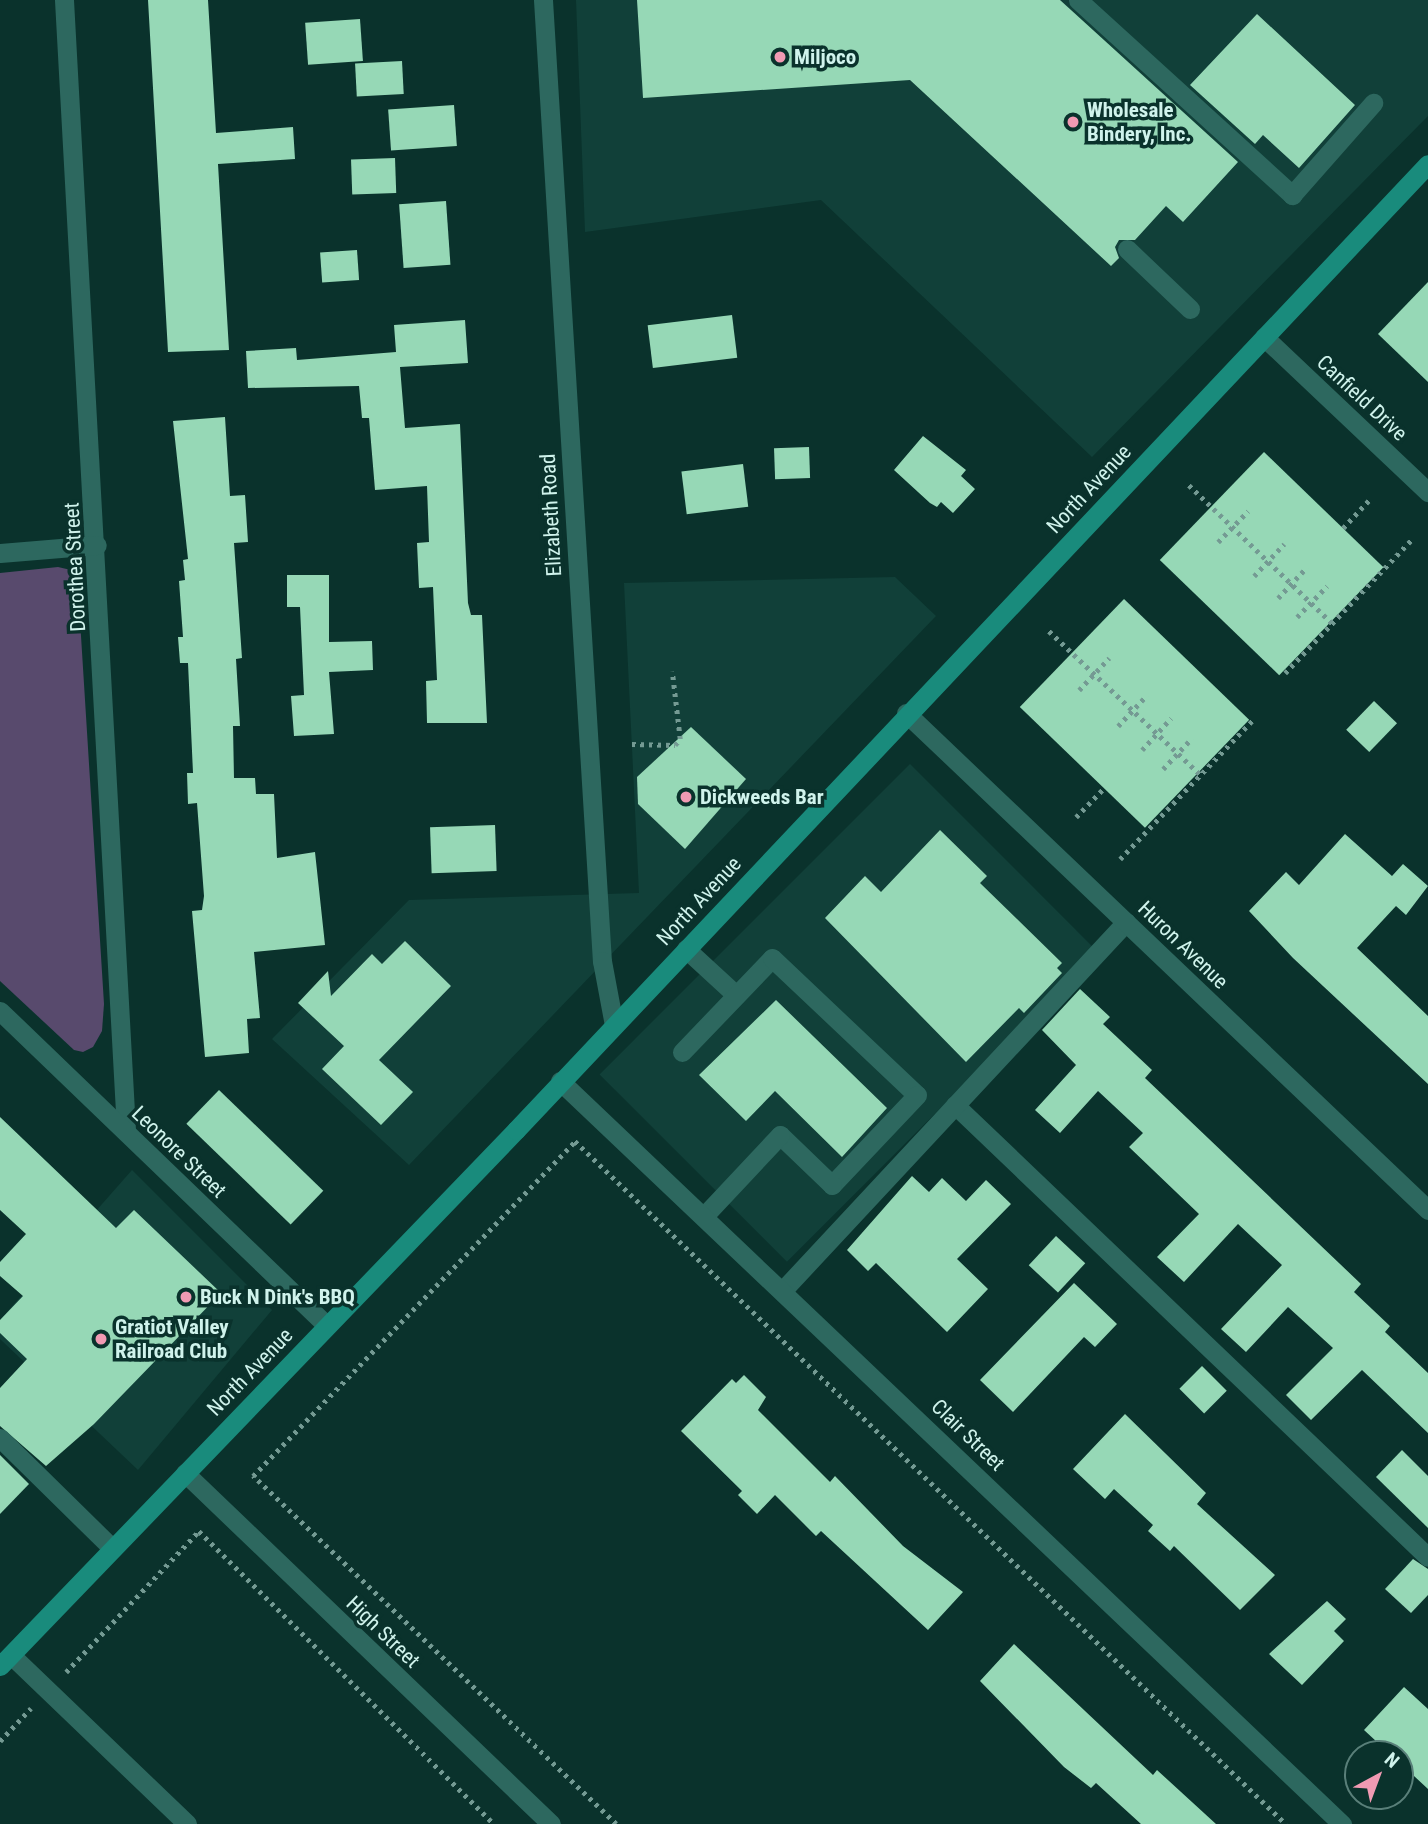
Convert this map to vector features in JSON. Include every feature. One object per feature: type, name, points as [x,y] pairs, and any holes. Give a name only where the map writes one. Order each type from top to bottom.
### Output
[{"type":"main road","name":"North Avenue","points":[[4,1660],[614,1025],[906,713],[1428,164]]},
{"type":"street","name":"Dorothea Street","points":[[64,0],[97,545],[126,1131]]},
{"type":"street","name":"Elizabeth Road","points":[[542,0],[601,950],[614,1025]]},
{"type":"street","points":[[1078,0],[1292,195],[1373,103]]},
{"type":"street","points":[[1127,249],[1190,309]]},
{"type":"street","name":"Canfield Drive","points":[[1264,337],[1428,492]]},
{"type":"street","points":[[0,553],[97,545]]},
{"type":"street","name":"Huron Avenue","points":[[906,713],[1428,1210]]},
{"type":"street","points":[[783,1290],[1125,922]]},
{"type":"street","points":[[685,949],[736,995]]},
{"type":"street","points":[[682,1052],[772,958],[917,1095],[832,1185],[780,1135],[704,1216]]},
{"type":"street","name":"Leonore Street","points":[[0,1011],[326,1325]]},
{"type":"street","name":"Clair Street","points":[[560,1081],[1342,1824]]},
{"type":"street","points":[[955,1105],[1428,1557]]},
{"type":"street","points":[[0,1438],[113,1548]]},
{"type":"street","name":"High Street","points":[[185,1473],[551,1824]]},
{"type":"street","points":[[4,1660],[49,1689],[187,1824]]},
{"type":"path","points":[[1189,485],[1332,623]]},
{"type":"path","points":[[1343,528],[1371,498]]},
{"type":"path","points":[[1218,541],[1248,511]]},
{"type":"path","points":[[1285,673],[1413,538]]},
{"type":"path","points":[[1254,576],[1284,544]]},
{"type":"path","points":[[1278,597],[1307,567]]},
{"type":"path","points":[[1297,617],[1327,586]]},
{"type":"path","points":[[1049,631],[1201,775]]},
{"type":"path","points":[[1079,690],[1109,659]]},
{"type":"path","points":[[632,744],[675,745],[680,739],[672,671]]},
{"type":"path","points":[[1118,726],[1147,695]]},
{"type":"path","points":[[1142,750],[1171,718]]},
{"type":"path","points":[[1120,859],[1253,720]]},
{"type":"path","points":[[1163,769],[1192,738]]},
{"type":"path","points":[[1076,817],[1104,788]]},
{"type":"path","points":[[616,1824],[253,1476],[575,1141],[1286,1824]]},
{"type":"path","points":[[0,1741],[221,1508]]},
{"type":"path","points":[[199,1531],[494,1824]]},
{"type":"shaded area","points":[[576,0],[1428,0],[1428,116],[1092,457],[821,200],[585,232]]},
{"type":"shaded area","points":[[58,567],[71,570],[78,588],[104,1004],[102,1031],[93,1047],[83,1052],[74,1050],[0,981],[0,573]]},
{"type":"shaded area","points":[[895,577],[936,616],[409,1165],[272,1039],[409,900],[639,893],[624,583]]},
{"type":"shaded area","points":[[910,764],[1097,951],[787,1262],[600,1074]]},
{"type":"shaded area","points":[[132,1170],[272,1310],[138,1470],[0,1339],[0,1320]]},
{"type":"building","points":[[148,0],[208,0],[216,133],[293,127],[295,159],[218,164],[229,350],[168,352]]},
{"type":"building","name":"Wholesale Bindery, Inc.","points":[[637,0],[1060,0],[1238,162],[1183,222],[1166,206],[1135,240],[1119,240],[1115,247],[1119,258],[1111,266],[910,80],[643,98]]},
{"type":"building","points":[[1257,14],[1355,105],[1299,168],[1263,135],[1255,144],[1190,85]]},
{"type":"building","points":[[360,19],[363,61],[308,65],[305,23]]},
{"type":"building","points":[[402,61],[404,94],[357,96],[355,63]]},
{"type":"building","points":[[454,105],[457,146],[391,151],[388,110]]},
{"type":"building","points":[[395,158],[396,193],[352,195],[351,160]]},
{"type":"building","points":[[446,201],[450,265],[404,268],[399,204]]},
{"type":"building","points":[[357,250],[359,280],[322,283],[320,253]]},
{"type":"building","points":[[1428,282],[1428,382],[1378,334]]},
{"type":"building","points":[[732,315],[737,358],[653,368],[648,325]]},
{"type":"building","points":[[465,320],[468,363],[400,367],[405,428],[460,424],[468,603],[471,615],[482,615],[487,723],[427,723],[426,681],[437,680],[433,587],[419,588],[417,543],[429,542],[427,486],[375,490],[369,418],[362,418],[359,386],[248,388],[246,351],[296,348],[297,360],[396,352],[394,325]]},
{"type":"building","points":[[225,417],[230,496],[245,495],[248,542],[234,543],[242,658],[236,659],[240,726],[233,726],[234,778],[255,778],[256,794],[274,794],[277,858],[315,852],[325,945],[254,952],[260,1018],[247,1019],[249,1053],[205,1057],[192,911],[202,910],[204,896],[197,803],[188,804],[187,773],[193,773],[188,663],[180,663],[178,637],[183,637],[179,581],[185,580],[183,560],[188,559],[173,421]]},
{"type":"building","points":[[923,436],[966,470],[961,476],[975,489],[953,513],[941,502],[937,507],[930,503],[894,470]]},
{"type":"building","points":[[809,447],[810,478],[775,479],[774,448]]},
{"type":"building","points":[[1264,452],[1383,567],[1279,675],[1160,560]]},
{"type":"building","points":[[743,464],[748,507],[687,514],[681,472]]},
{"type":"building","points":[[287,575],[329,575],[329,642],[372,641],[373,670],[329,672],[334,734],[294,736],[291,696],[304,695],[300,607],[287,607]]},
{"type":"building","points":[[1124,599],[1249,720],[1145,828],[1020,707]]},
{"type":"building","points":[[1374,701],[1397,723],[1369,752],[1346,730]]},
{"type":"building","name":"Dickweeds Bar","points":[[691,727],[746,779],[685,849],[638,804],[637,777]]},
{"type":"building","points":[[495,825],[497,871],[432,873],[430,827]]},
{"type":"building","points":[[940,830],[987,876],[980,883],[1062,963],[1057,968],[1062,973],[1024,1013],[1019,1008],[966,1062],[825,918],[865,876],[881,892]]},
{"type":"building","points":[[1345,834],[1392,876],[1403,864],[1428,886],[1406,915],[1396,906],[1357,948],[1428,1016],[1428,1084],[1293,958],[1249,911],[1286,872],[1299,885]]},
{"type":"building","points":[[405,941],[451,986],[379,1060],[413,1092],[381,1125],[322,1069],[344,1046],[298,1003],[328,971],[331,996],[372,954],[382,964]]},
{"type":"building","points":[[1080,989],[1110,1017],[1103,1024],[1152,1070],[1145,1078],[1361,1284],[1354,1292],[1390,1326],[1385,1332],[1428,1373],[1428,1433],[1362,1370],[1311,1420],[1286,1395],[1333,1348],[1288,1307],[1246,1352],[1221,1329],[1282,1265],[1238,1224],[1184,1282],[1157,1257],[1199,1214],[1129,1147],[1143,1133],[1098,1091],[1060,1133],[1035,1110],[1076,1065],[1042,1030]]},
{"type":"building","points":[[776,1000],[887,1108],[842,1157],[775,1091],[746,1121],[699,1075]]},
{"type":"building","points":[[219,1090],[323,1191],[291,1225],[186,1124]]},
{"type":"building","points":[[0,1117],[116,1228],[134,1210],[221,1293],[94,1424],[46,1466],[0,1426],[0,1388],[27,1359],[0,1333],[0,1320],[23,1296],[0,1276],[0,1262],[26,1234],[0,1210]]},
{"type":"building","points":[[912,1176],[929,1192],[942,1178],[966,1201],[986,1180],[1011,1204],[957,1259],[988,1289],[947,1332],[876,1263],[868,1271],[847,1250]]},
{"type":"building","points":[[1056,1236],[1085,1263],[1058,1293],[1029,1265]]},
{"type":"building","points":[[1074,1283],[1117,1324],[1095,1347],[1084,1337],[1013,1412],[980,1380]]},
{"type":"building","points":[[1202,1366],[1227,1391],[1204,1413],[1179,1389]]},
{"type":"building","points":[[744,1375],[766,1397],[758,1410],[830,1482],[835,1476],[903,1546],[963,1592],[928,1630],[821,1531],[816,1536],[775,1495],[757,1514],[738,1495],[742,1491],[681,1431],[732,1379],[736,1383]]},
{"type":"building","points":[[1125,1414],[1206,1493],[1197,1504],[1275,1575],[1240,1610],[1174,1546],[1170,1551],[1148,1531],[1153,1525],[1114,1489],[1105,1499],[1073,1469]]},
{"type":"building","points":[[1402,1450],[1428,1476],[1428,1528],[1376,1477]]},
{"type":"building","points":[[0,1455],[29,1484],[0,1514]]},
{"type":"building","points":[[1413,1559],[1428,1569],[1428,1595],[1411,1613],[1385,1589]]},
{"type":"building","points":[[1327,1601],[1346,1619],[1334,1631],[1344,1641],[1302,1685],[1269,1654]]},
{"type":"building","points":[[1014,1644],[1153,1775],[1157,1770],[1216,1824],[1141,1824],[1096,1783],[1091,1788],[1064,1767],[980,1681]]},
{"type":"building","points":[[1404,1687],[1428,1709],[1428,1789],[1414,1776],[1414,1740],[1375,1740],[1364,1730]]},
{"type":"place","name":"Miljoco","points":[[780,57]]},
{"type":"place","name":"Wholesale Bindery, Inc.","points":[[1073,122]]},
{"type":"place","name":"Dickweeds Bar","points":[[686,797]]},
{"type":"place","name":"Buck N Dink's BBQ","points":[[186,1297]]},
{"type":"place","name":"Gratiot Valley Railroad Club","points":[[101,1339]]}]
